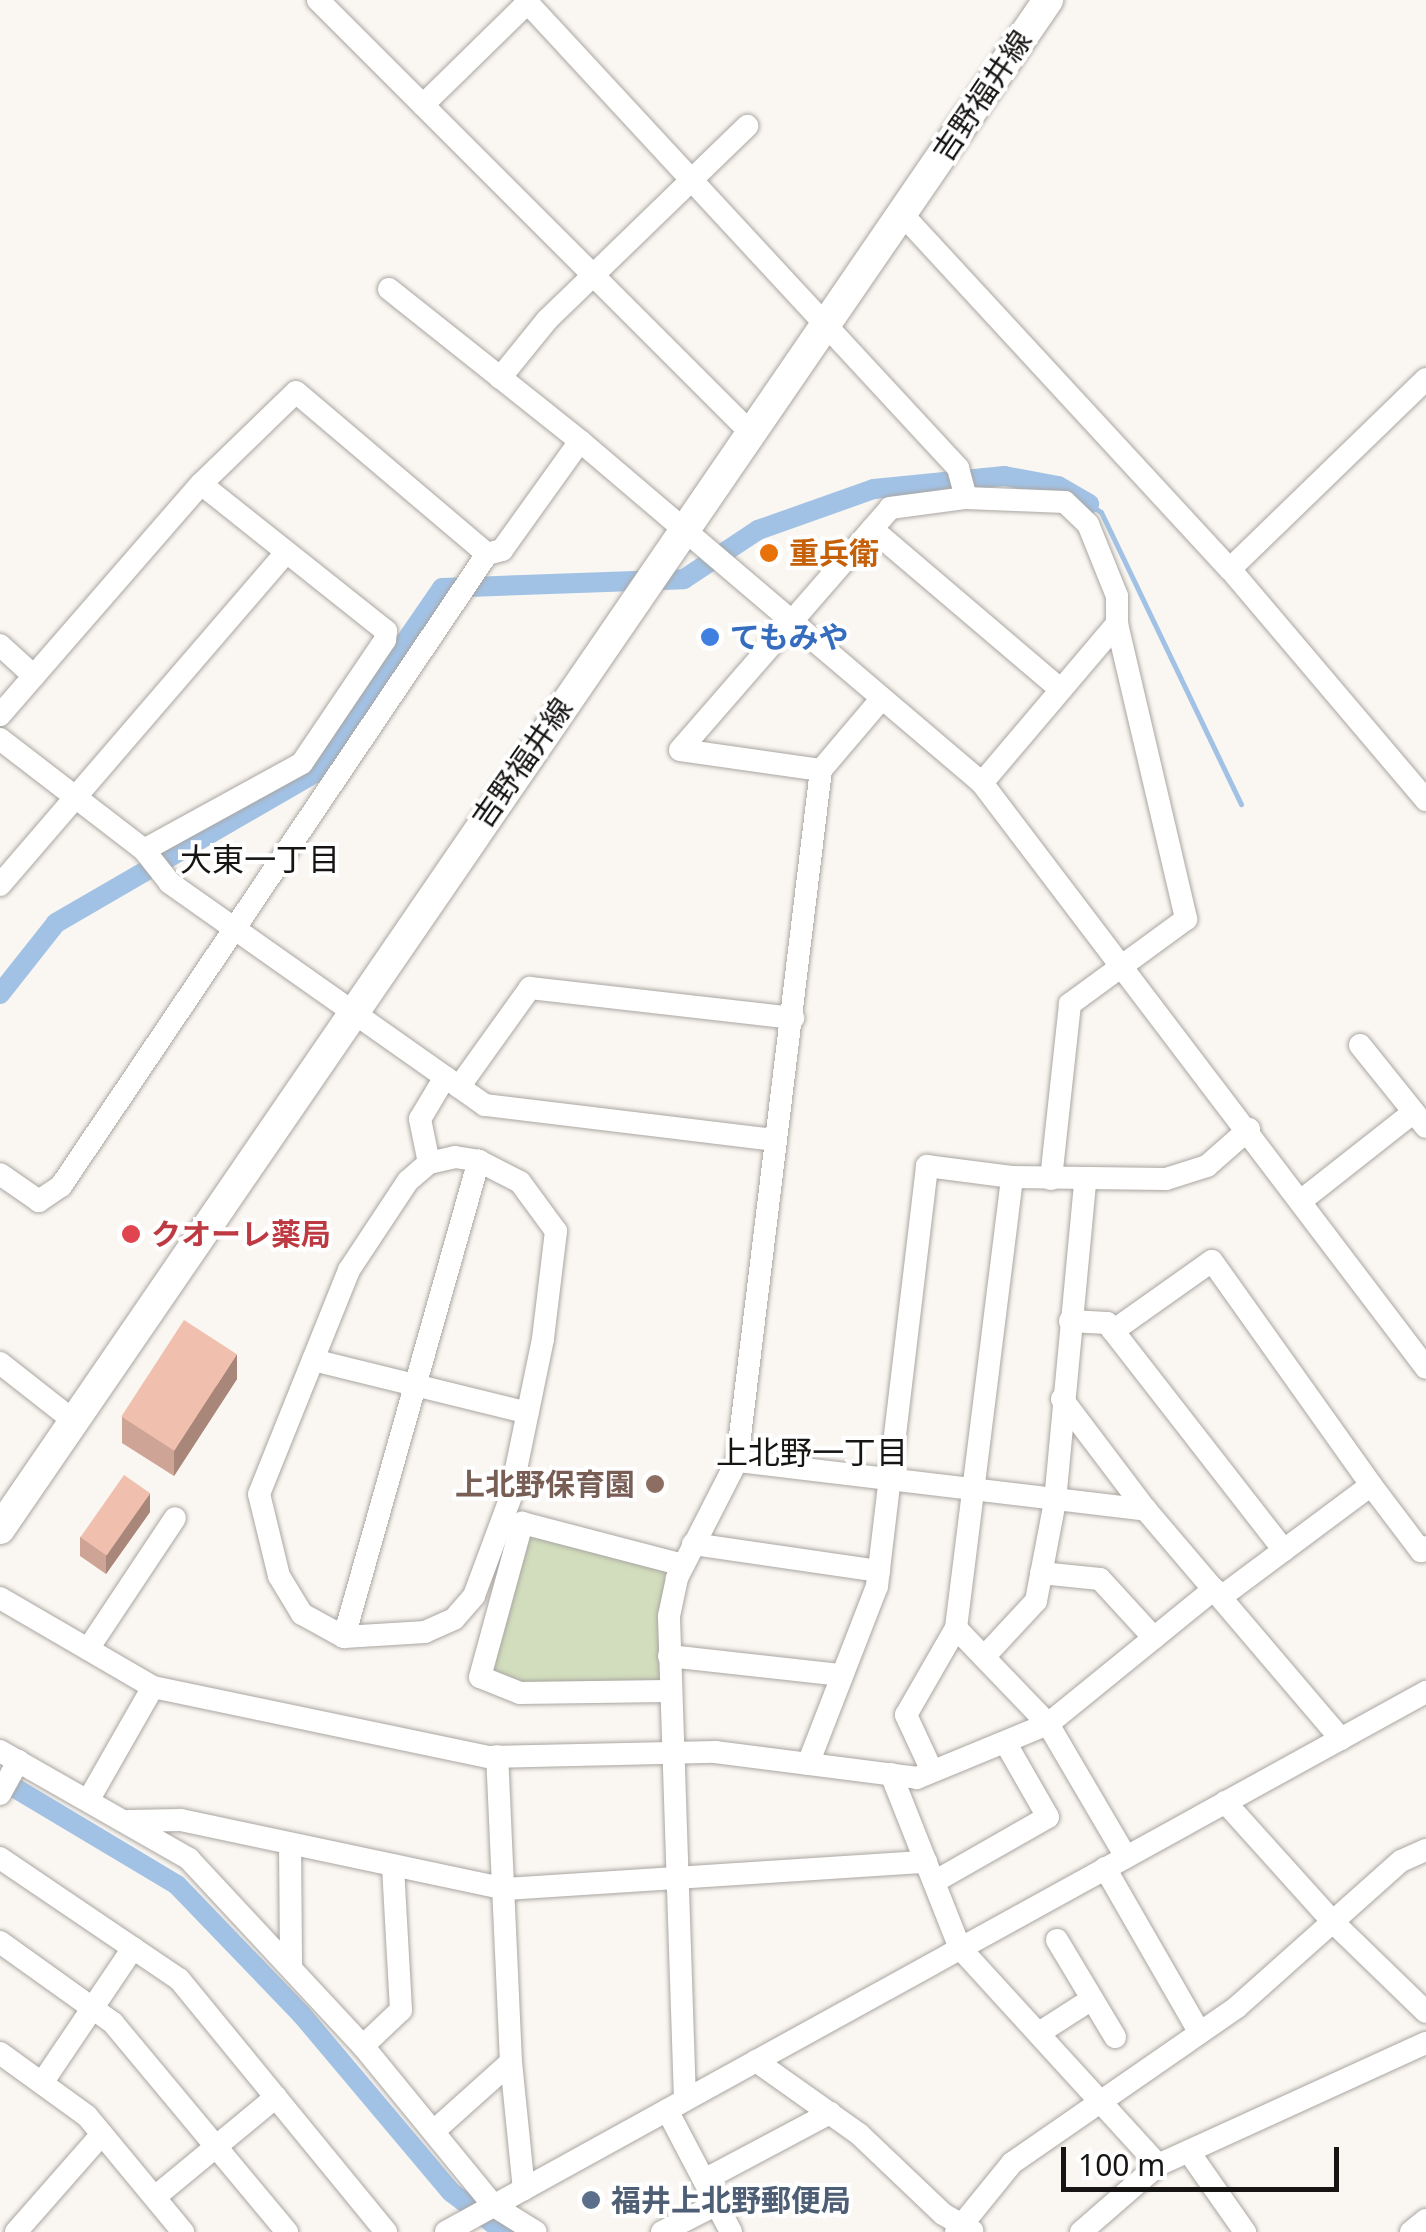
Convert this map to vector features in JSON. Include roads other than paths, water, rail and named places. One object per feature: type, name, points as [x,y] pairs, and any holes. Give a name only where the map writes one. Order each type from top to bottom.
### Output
[{"type":"main road","name":"吉野福井線","points":[[0,1529],[351,1011],[1048,0]]},
{"type":"street","points":[[318,0],[750,433]]},
{"type":"street","points":[[423,105],[526,1],[958,468],[966,498]]},
{"type":"street","points":[[500,378],[592,274],[746,126]]},
{"type":"street","points":[[902,214],[1230,569],[1426,800]]},
{"type":"street","points":[[389,289],[580,441],[982,783],[1249,1129],[1426,1368]]},
{"type":"street","points":[[1230,569],[1426,379]]},
{"type":"street","points":[[0,715],[201,484],[296,392],[487,554]]},
{"type":"street","points":[[0,1174],[40,1201],[56,1193],[236,932],[487,554],[502,550],[580,441]]},
{"type":"street","points":[[144,850],[302,763],[386,640],[386,631],[201,484]]},
{"type":"street","points":[[820,770],[680,750],[890,508],[966,498],[1065,502],[1088,524],[1117,596],[1117,624],[1186,920],[1070,1004],[1051,1179]]},
{"type":"street","points":[[872,529],[1061,690]]},
{"type":"street","points":[[0,885],[286,552]]},
{"type":"street","points":[[982,783],[1117,624]]},
{"type":"street","points":[[0,646],[34,676]]},
{"type":"street","points":[[731,2232],[704,2180],[676,2105],[668,1616],[688,1555],[737,1460],[820,770],[882,698]]},
{"type":"street","points":[[0,739],[144,850],[170,883],[485,1106],[773,1140]]},
{"type":"street","points":[[429,1164],[420,1120],[530,988],[793,1018]]},
{"type":"street","points":[[1302,1200],[1420,1120],[1360,1045]]},
{"type":"street","points":[[808,1764],[879,1570],[926,1166],[1012,1177],[1166,1180],[1207,1166],[1249,1129]]},
{"type":"street","points":[[455,1157],[479,1161],[520,1182],[556,1231],[556,1261],[510,1499],[474,1596],[454,1619],[424,1632],[344,1637],[302,1614],[279,1576],[260,1516],[259,1494],[349,1270],[383,1212],[429,1164],[455,1157]]},
{"type":"street","points":[[344,1637],[479,1161]]},
{"type":"street","points":[[932,1771],[906,1715],[956,1628],[1012,1177]]},
{"type":"street","points":[[984,1657],[1036,1601],[1055,1501],[1085,1181]]},
{"type":"street","points":[[1113,1331],[1212,1261],[1372,1485],[1421,1550],[1426,1547]]},
{"type":"street","points":[[1070,1321],[1107,1323],[1284,1550]]},
{"type":"street","points":[[313,1360],[528,1413]]},
{"type":"street","points":[[0,1363],[74,1421]]},
{"type":"street","points":[[1062,1399],[1146,1510],[1341,1739]]},
{"type":"street","points":[[737,1460],[1146,1510]]},
{"type":"street","points":[[0,1598],[154,1687],[497,1756],[668,1751],[917,1778],[1048,1724],[1154,1638],[1372,1485]]},
{"type":"street","points":[[88,1649],[175,1518]]},
{"type":"street","points":[[668,1691],[520,1693],[480,1677],[522,1523],[688,1555],[879,1570]]},
{"type":"street","points":[[1041,1572],[1100,1579],[1154,1638]]},
{"type":"street","points":[[956,1628],[1048,1724],[1200,2032]]},
{"type":"street","points":[[668,1656],[842,1675]]},
{"type":"street","points":[[89,1799],[154,1687]]},
{"type":"street","points":[[454,2227],[1426,1692]]},
{"type":"street","points":[[129,1821],[181,1820],[506,1890],[930,1872],[1048,1817],[1005,1742]]},
{"type":"street","points":[[0,1794],[9,1756],[188,1858],[363,2046],[434,2130],[489,2208],[536,2232]]},
{"type":"street","points":[[497,1756],[511,2062],[524,2188]]},
{"type":"street","points":[[890,1774],[960,1948],[1158,2165]]},
{"type":"street","points":[[1225,1802],[1333,1922],[1426,2012]]},
{"type":"street","points":[[290,1844],[291,1965]]},
{"type":"street","points":[[756,2061],[830,2113],[964,2230],[1012,2164],[1200,2032],[1402,1862],[1426,1850]]},
{"type":"street","points":[[0,1858],[179,1979],[386,2232]]},
{"type":"street","points":[[363,2046],[401,2010],[393,1866]]},
{"type":"street","points":[[1057,1940],[1115,2036]]},
{"type":"street","points":[[0,1942],[114,2023],[287,2232]]},
{"type":"street","points":[[42,2082],[133,1948]]},
{"type":"street","points":[[1039,2034],[1092,1999]]},
{"type":"street","points":[[1081,2232],[1158,2165],[1426,2043]]},
{"type":"street","points":[[0,2054],[42,2082],[102,2134],[184,2232]]},
{"type":"street","points":[[434,2130],[511,2062]]},
{"type":"street","points":[[155,2198],[276,2098]]},
{"type":"street","points":[[704,2180],[830,2113]]},
{"type":"street","points":[[16,2232],[102,2134]]},
{"type":"street","points":[[1189,2152],[1245,2232]]},
{"type":"street","points":[[662,2232],[716,2204]]},
{"type":"street","points":[[1411,2232],[1426,2220]]},
{"type":"waterway","points":[[0,994],[56,923],[315,773],[442,588],[684,579],[758,530],[874,489],[1004,476],[1058,486],[1089,504]]},
{"type":"waterway","points":[[1089,504],[1101,512],[1241,804]]},
{"type":"waterway","points":[[0,1779],[177,1885],[302,2015],[451,2192],[504,2232]]},
{"type":"place","name":"重兵衛","points":[[769,553]]},
{"type":"place","name":"てもみや","points":[[710,637]]},
{"type":"place","name":"クオーレ薬局","points":[[131,1234]]},
{"type":"place","name":"上北野保育園","points":[[655,1484]]},
{"type":"place","name":"福井上北野郵便局","points":[[591,2200]]},
{"type":"district","name":"大東一丁目","points":[[260,859]]},
{"type":"district","name":"上北野一丁目","points":[[812,1452]]}]
